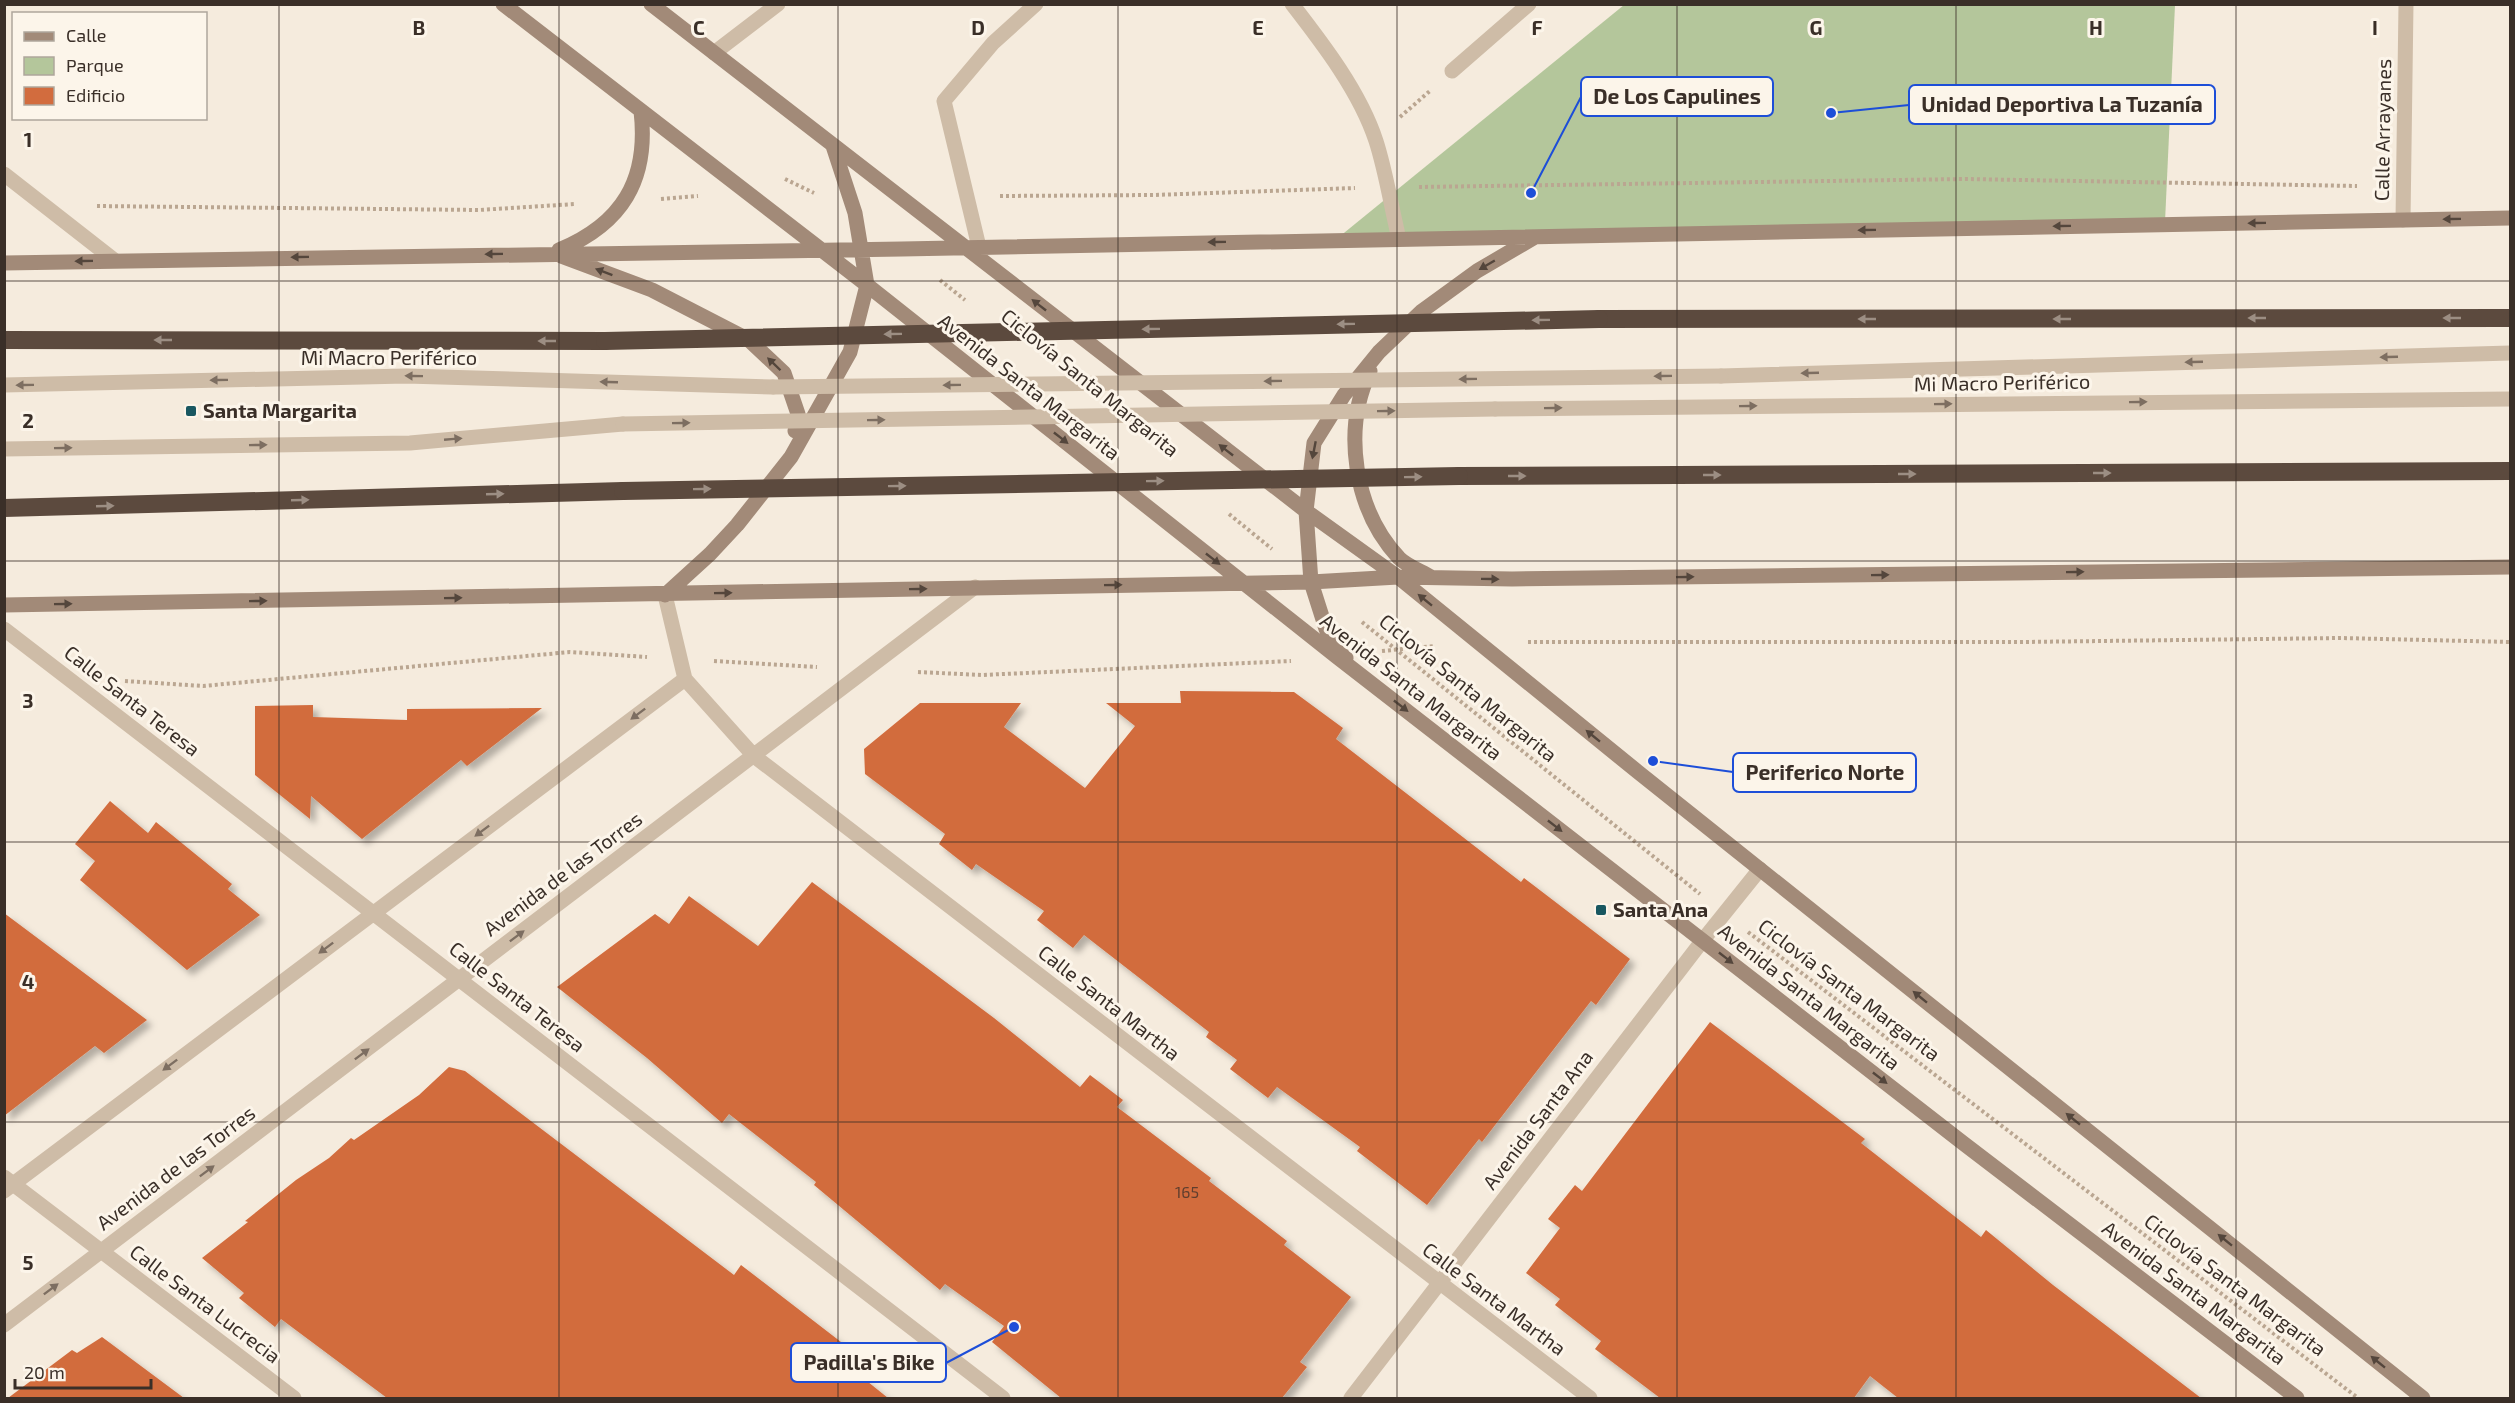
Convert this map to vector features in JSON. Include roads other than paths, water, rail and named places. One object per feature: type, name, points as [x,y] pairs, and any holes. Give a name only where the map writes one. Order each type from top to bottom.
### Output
[{"type":"highway","points":[[4,340],[605,341],[1599,319],[2511,318]]},
{"type":"highway","points":[[4,508],[623,490],[1459,476],[2511,471]]},
{"type":"main road","name":"Avenida Santa Margarita","points":[[503,4],[867,285],[1243,583],[1340,656],[1963,1143],[2298,1398]]},
{"type":"main road","points":[[651,4],[833,146],[971,247],[1306,511],[1398,577],[2423,1398]]},
{"type":"main road","points":[[553,253],[594,233],[626,201],[636,180],[642,158],[644,135],[641,111]]},
{"type":"main road","points":[[665,595],[730,532],[791,457],[850,352],[867,285],[855,213],[833,146]]},
{"type":"main road","points":[[4,263],[902,249],[2511,218]]},
{"type":"main road","points":[[1340,656],[1326,629],[1311,582],[1306,511],[1314,443],[1344,394],[1379,352],[1422,311],[1477,271],[1537,236]]},
{"type":"main road","points":[[553,253],[652,290],[749,339],[784,373],[798,414],[791,457]]},
{"type":"main road","points":[[1379,352],[1366,379],[1358,409],[1355,439],[1357,469],[1365,502],[1380,532],[1400,559],[1432,578]]},
{"type":"main road","points":[[4,605],[665,595],[1311,582],[1398,577],[1512,579],[2511,567]]},
{"type":"street","points":[[714,53],[778,4]]},
{"type":"street","points":[[971,247],[967,196],[944,101],[993,43],[1036,4]]},
{"type":"street","points":[[1292,4],[1328,53],[1355,97],[1375,140],[1398,239]]},
{"type":"street","points":[[1452,71],[1529,4]]},
{"type":"street","name":"Calle Arrayanes","points":[[2403,220],[2406,4]]},
{"type":"street","points":[[4,174],[114,260]]},
{"type":"street","name":"Mi Macro Periférico","points":[[4,385],[406,376],[773,387],[1721,375],[2511,353]]},
{"type":"street","name":"Mi Macro Periférico","points":[[4,449],[410,443],[623,424],[1495,409],[2511,399]]},
{"type":"street","name":"Avenida de las Torres","points":[[4,1325],[975,587]]},
{"type":"street","points":[[8,1184],[685,679],[665,595]]},
{"type":"street","name":"Calle Santa Teresa","points":[[4,629],[1003,1398]]},
{"type":"street","name":"Calle Santa Martha","points":[[685,679],[754,756],[1590,1398]]},
{"type":"street","name":"Avenida Santa Ana","points":[[1352,1398],[1760,869]]},
{"type":"street","name":"Calle Santa Lucrecia","points":[[8,1184],[101,1251],[294,1398]]},
{"type":"place","name":"Unidad Deportiva La Tuzanía","points":[[1831,113]]},
{"type":"place","name":"De Los Capulines","points":[[1531,193]]},
{"type":"place","name":"Santa Margarita","points":[[191,411]]},
{"type":"place","name":"Periferico Norte","points":[[1653,761]]},
{"type":"place","name":"Santa Ana","points":[[1601,910]]},
{"type":"place","name":"Padilla's Bike","points":[[1014,1327]]}]
